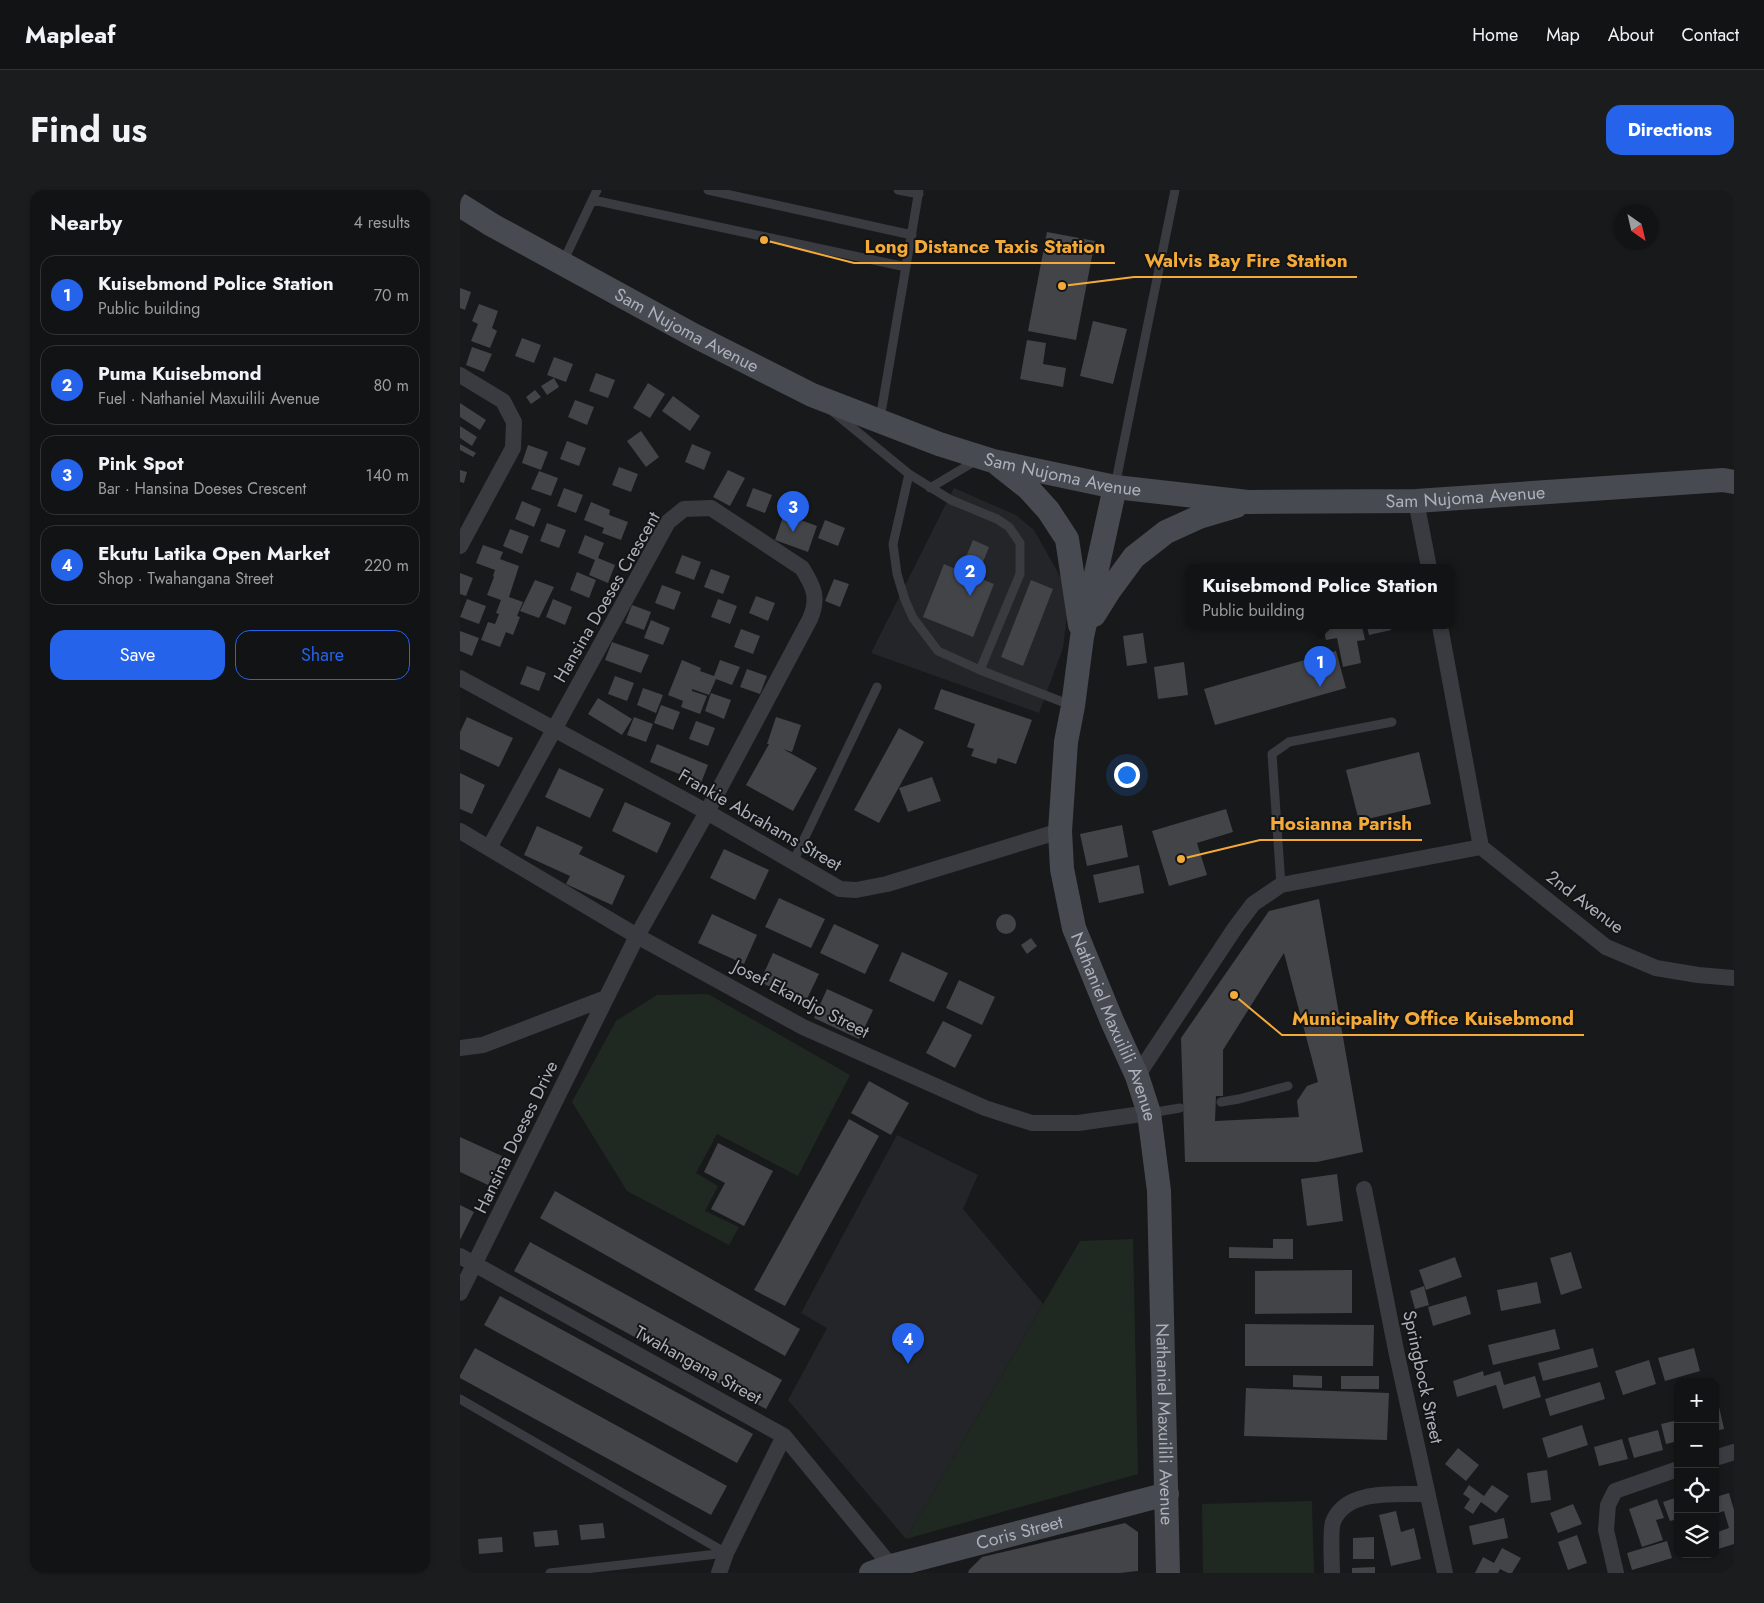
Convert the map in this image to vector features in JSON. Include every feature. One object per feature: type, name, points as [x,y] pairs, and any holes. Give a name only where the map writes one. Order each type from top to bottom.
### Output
[{"type":"street","name":"Sam Nujoma Avenue","points":[[460,206],[695,336],[812,395],[939,444],[988,459],[1115,487],[1248,502],[1416,500],[1730,479]]},
{"type":"street","points":[[460,375],[503,401],[514,422],[513,448],[460,546]]},
{"type":"street","points":[[988,459],[1028,488],[1048,510],[1067,539],[1082,637]]},
{"type":"street","name":"Nathaniel Maxuilili Avenue","points":[[1115,487],[1082,637],[1066,742],[1060,831],[1062,869],[1074,928],[1137,1076],[1149,1114],[1160,1191],[1168,1573]]},
{"type":"street","points":[[1416,500],[1428,564]]},
{"type":"street","points":[[1082,637],[1109,591],[1134,557],[1166,532],[1199,516],[1248,502]]},
{"type":"street","name":"Hansina Doeses Crescent","points":[[489,848],[668,522],[684,509],[711,508],[802,568],[812,583],[816,606],[707,812],[637,936]]},
{"type":"street","points":[[1137,1076],[1234,928],[1253,904],[1281,885],[1481,847],[1441,629]]},
{"type":"street","name":"Frankie Abrahams Street","points":[[460,678],[707,812],[840,889],[856,890],[888,884],[1060,831]]},
{"type":"street","name":"Josef Ekandjo Street","points":[[460,831],[637,936],[803,1027],[985,1108],[1032,1123],[1078,1123],[1149,1114]]},
{"type":"street","name":"2nd Avenue","points":[[1481,847],[1606,947],[1656,968],[1698,976],[1734,978]]},
{"type":"street","name":"Hansina Doeses Drive","points":[[460,1293],[637,936]]},
{"type":"street","points":[[460,1048],[483,1045],[606,998]]},
{"type":"street","name":"Springbock Street","points":[[1364,1189],[1445,1573]]},
{"type":"street","name":"Twahangana Street","points":[[460,1256],[784,1436]]},
{"type":"street","points":[[719,1573],[726,1553],[784,1436],[881,1570]]},
{"type":"street","points":[[1719,1457],[1734,1452]]},
{"type":"street","points":[[1616,1573],[1606,1530],[1608,1506],[1615,1491],[1674,1471]]},
{"type":"street","name":"Coris Street","points":[[881,1570],[1167,1494]]},
{"type":"street","points":[[1332,1573],[1332,1523],[1346,1504],[1368,1495],[1427,1494]]},
{"type":"lane","points":[[563,263],[597,190]]},
{"type":"lane","points":[[708,190],[912,234]]},
{"type":"lane","points":[[880,422],[919,192],[898,190]]},
{"type":"lane","points":[[1115,487],[1175,190]]},
{"type":"lane","points":[[593,200],[906,267]]},
{"type":"lane","points":[[812,395],[909,474],[951,500],[997,519],[1009,527],[1020,543],[1020,574],[980,670]]},
{"type":"lane","points":[[930,488],[988,459]]},
{"type":"lane","points":[[909,474],[893,544],[897,574],[913,618],[938,650],[980,670],[1073,706]]},
{"type":"lane","points":[[793,862],[876,687]]},
{"type":"lane","points":[[1281,885],[1272,754],[1289,742],[1392,722]]},
{"type":"lane","points":[[1221,1102],[1288,1086]]},
{"type":"lane","points":[[1149,1114],[1180,1108]]},
{"type":"lane","points":[[460,1399],[726,1553]]},
{"type":"lane","points":[[550,1573],[726,1553]]},
{"type":"shaded area","points":[[954,488],[1016,515],[1034,530],[1065,585],[1068,607],[1063,648],[1039,713],[871,653]]},
{"type":"shaded area","points":[[708,994],[850,1075],[798,1176],[717,1134],[696,1173],[718,1186],[705,1211],[739,1227],[729,1245],[627,1191],[572,1102],[616,1021],[657,995]]},
{"type":"shaded area","points":[[897,1135],[978,1175],[963,1209],[1043,1304],[906,1539],[788,1400],[827,1328],[801,1313]]},
{"type":"shaded area","points":[[1133,1239],[1138,1474],[906,1539],[1080,1241]]},
{"type":"shaded area","points":[[1312,1501],[1314,1573],[1203,1573],[1202,1504]]},
{"type":"building","points":[[1047,232],[1095,241],[1076,340],[1028,331]]},
{"type":"building","points":[[460,288],[471,292],[465,310],[460,308]]},
{"type":"building","points":[[479,304],[498,311],[492,328],[497,331],[490,348],[471,341],[478,324],[472,321]]},
{"type":"building","points":[[1093,321],[1127,329],[1113,384],[1080,376]]},
{"type":"building","points":[[522,338],[541,345],[534,363],[515,356]]},
{"type":"building","points":[[1027,340],[1046,343],[1043,364],[1066,368],[1063,387],[1020,379]]},
{"type":"building","points":[[472,347],[492,354],[484,372],[466,365]]},
{"type":"building","points":[[554,357],[573,364],[566,382],[547,375]]},
{"type":"building","points":[[596,373],[615,380],[608,398],[589,391]]},
{"type":"building","points":[[554,378],[559,387],[547,395],[541,386]]},
{"type":"building","points":[[648,383],[665,394],[650,418],[633,408]]},
{"type":"building","points":[[535,390],[541,397],[531,404],[526,397]]},
{"type":"building","points":[[673,396],[700,416],[690,431],[662,411]]},
{"type":"building","points":[[575,400],[594,407],[587,425],[568,417]]},
{"type":"building","points":[[460,403],[486,420],[480,430],[460,417]]},
{"type":"building","points":[[460,426],[477,437],[472,446],[460,438]]},
{"type":"building","points":[[641,431],[659,457],[646,467],[627,441]]},
{"type":"building","points":[[567,441],[586,448],[579,466],[560,459]]},
{"type":"building","points":[[460,444],[476,453],[473,457],[460,450]]},
{"type":"building","points":[[692,444],[711,452],[704,470],[685,462]]},
{"type":"building","points":[[528,445],[548,452],[541,470],[522,463]]},
{"type":"building","points":[[619,467],[638,474],[631,492],[612,485]]},
{"type":"building","points":[[460,470],[467,472],[464,483],[460,482]]},
{"type":"building","points":[[728,470],[745,478],[730,506],[713,497]]},
{"type":"building","points":[[539,471],[558,478],[551,496],[531,489]]},
{"type":"building","points":[[564,488],[583,495],[576,513],[557,506]]},
{"type":"building","points":[[753,488],[772,495],[765,513],[746,506]]},
{"type":"building","points":[[522,501],[541,509],[534,527],[515,519]]},
{"type":"building","points":[[591,502],[610,510],[609,515],[628,522],[621,540],[602,533],[604,528],[584,520]]},
{"type":"building","points":[[784,514],[817,526],[808,552],[775,540]]},
{"type":"building","points":[[825,520],[845,528],[838,546],[818,538]]},
{"type":"building","points":[[547,523],[566,530],[559,548],[540,541]]},
{"type":"building","points":[[510,529],[529,536],[522,554],[503,546]]},
{"type":"building","points":[[585,535],[604,543],[598,558],[615,565],[608,583],[589,575],[595,560],[578,553]]},
{"type":"building","points":[[973,540],[989,547],[977,577],[994,584],[973,637],[923,617],[944,564],[960,571]]},
{"type":"building","points":[[483,545],[503,552],[500,559],[519,566],[509,597],[523,602],[517,616],[520,617],[513,635],[506,632],[500,647],[481,640],[488,622],[495,624],[499,614],[496,613],[501,600],[487,595],[495,570],[476,563]]},
{"type":"building","points":[[682,555],[701,562],[694,580],[675,573]]},
{"type":"building","points":[[711,569],[730,576],[723,594],[704,587]]},
{"type":"building","points":[[577,572],[596,580],[589,598],[570,590]]},
{"type":"building","points":[[460,573],[473,578],[466,596],[460,594]]},
{"type":"building","points":[[834,579],[849,584],[840,607],[825,601]]},
{"type":"building","points":[[535,580],[554,587],[539,618],[520,611]]},
{"type":"building","points":[[1031,580],[1053,589],[1023,666],[1001,657]]},
{"type":"building","points":[[662,585],[681,592],[674,610],[655,603]]},
{"type":"building","points":[[756,596],[775,603],[768,621],[749,613]]},
{"type":"building","points":[[467,599],[486,606],[479,624],[460,617]]},
{"type":"building","points":[[553,599],[572,607],[565,625],[546,617]]},
{"type":"building","points":[[718,599],[737,606],[730,624],[711,617]]},
{"type":"building","points":[[632,605],[651,612],[644,630],[625,623]]},
{"type":"building","points":[[651,620],[670,628],[663,645],[644,638]]},
{"type":"building","points":[[741,629],[760,636],[753,654],[734,647]]},
{"type":"building","points":[[1324,629],[1363,629],[1365,640],[1357,641],[1361,663],[1343,667],[1337,638],[1326,640]]},
{"type":"building","points":[[1368,629],[1391,629],[1391,630],[1369,635]]},
{"type":"building","points":[[460,631],[479,638],[472,656],[460,651]]},
{"type":"building","points":[[1143,633],[1147,663],[1127,666],[1123,636]]},
{"type":"building","points":[[612,642],[649,655],[641,673],[605,660]]},
{"type":"building","points":[[1336,651],[1346,688],[1215,725],[1204,689]]},
{"type":"building","points":[[682,660],[701,668],[700,671],[714,676],[720,660],[740,667],[732,685],[716,679],[709,695],[692,689],[692,691],[707,696],[700,714],[681,707],[683,701],[668,695]]},
{"type":"building","points":[[1184,662],[1188,695],[1158,699],[1154,667]]},
{"type":"building","points":[[527,666],[546,673],[539,691],[520,684]]},
{"type":"building","points":[[747,669],[767,676],[760,694],[740,687]]},
{"type":"building","points":[[615,676],[634,683],[627,701],[608,694]]},
{"type":"building","points":[[643,688],[663,695],[656,713],[637,705]]},
{"type":"building","points":[[941,689],[1032,720],[1016,764],[998,758],[996,764],[971,756],[974,749],[967,747],[975,724],[934,709]]},
{"type":"building","points":[[711,693],[731,700],[724,719],[705,711]]},
{"type":"building","points":[[598,698],[632,719],[622,735],[588,714]]},
{"type":"building","points":[[661,705],[680,712],[673,730],[654,723]]},
{"type":"building","points":[[467,717],[513,738],[499,767],[460,749],[460,732]]},
{"type":"building","points":[[634,717],[653,724],[646,742],[627,735]]},
{"type":"building","points":[[776,717],[801,725],[792,752],[783,749],[817,768],[793,811],[746,785],[769,744],[767,744]]},
{"type":"building","points":[[696,721],[715,728],[708,746],[689,739]]},
{"type":"building","points":[[899,728],[924,742],[879,823],[854,810]]},
{"type":"building","points":[[657,744],[708,765],[701,783],[650,762]]},
{"type":"building","points":[[1419,752],[1431,804],[1359,821],[1346,770]]},
{"type":"building","points":[[559,768],[604,789],[590,818],[545,797]]},
{"type":"building","points":[[460,773],[485,785],[472,814],[460,809]]},
{"type":"building","points":[[932,777],[941,801],[908,812],[899,788]]},
{"type":"building","points":[[625,802],[671,823],[657,853],[612,831]]},
{"type":"building","points":[[1226,809],[1233,832],[1197,843],[1207,875],[1169,886],[1152,831]]},
{"type":"building","points":[[1122,825],[1128,857],[1087,866],[1080,834]]},
{"type":"building","points":[[537,826],[583,847],[579,854],[625,876],[612,905],[566,884],[570,876],[524,855]]},
{"type":"building","points":[[724,849],[769,870],[755,900],[710,878]]},
{"type":"building","points":[[1139,865],[1144,893],[1099,903],[1093,875]]},
{"type":"building","points":[[779,898],[825,919],[811,948],[765,927]]},
{"type":"building","points":[[1319,899],[1363,1152],[1317,1162],[1185,1162],[1181,1038],[1269,911]],"holes":[[[1284,953],[1318,1082],[1307,1086],[1297,1101],[1299,1117],[1215,1121],[1216,1096],[1223,1096],[1223,1050]]]},
{"type":"building","points":[[712,914],[757,935],[744,964],[698,943]]},
{"type":"building","points":[[1006,914],[1013,917],[1016,924],[1013,931],[1006,934],[999,931],[996,924],[999,917]]},
{"type":"building","points":[[834,924],[879,945],[865,974],[820,953]]},
{"type":"building","points":[[1031,938],[1037,946],[1027,954],[1021,945]]},
{"type":"building","points":[[902,952],[948,973],[934,1002],[889,981]]},
{"type":"building","points":[[773,953],[819,974],[805,1003],[760,982]]},
{"type":"building","points":[[959,980],[995,997],[982,1025],[946,1008]]},
{"type":"building","points":[[827,989],[873,1010],[859,1039],[814,1018]]},
{"type":"building","points":[[943,1021],[972,1035],[955,1068],[926,1053]]},
{"type":"building","points":[[869,1081],[909,1103],[891,1135],[851,1113]]},
{"type":"building","points":[[849,1119],[879,1136],[785,1306],[754,1290]]},
{"type":"building","points":[[460,1137],[502,1156],[488,1185],[460,1172]]},
{"type":"building","points":[[718,1143],[773,1171],[744,1226],[711,1209],[725,1183],[704,1172]]},
{"type":"building","points":[[1337,1174],[1343,1221],[1307,1226],[1301,1179]]},
{"type":"building","points":[[555,1191],[800,1329],[785,1356],[540,1218]]},
{"type":"building","points":[[460,1205],[474,1212],[460,1240]]},
{"type":"building","points":[[1273,1239],[1293,1239],[1293,1259],[1229,1258],[1229,1247],[1273,1248]]},
{"type":"building","points":[[530,1242],[782,1380],[766,1409],[514,1271]]},
{"type":"building","points":[[1571,1252],[1582,1288],[1561,1295],[1550,1258]]},
{"type":"building","points":[[1455,1257],[1462,1277],[1426,1290],[1419,1270]]},
{"type":"building","points":[[1352,1270],[1352,1313],[1255,1314],[1255,1271]]},
{"type":"building","points":[[1537,1282],[1541,1303],[1501,1311],[1497,1290]]},
{"type":"building","points":[[1424,1286],[1429,1305],[1415,1309],[1410,1291]]},
{"type":"building","points":[[500,1296],[753,1434],[737,1463],[484,1325]]},
{"type":"building","points":[[1466,1296],[1471,1314],[1433,1326],[1428,1307]]},
{"type":"building","points":[[1245,1324],[1374,1325],[1373,1366],[1245,1366]]},
{"type":"building","points":[[1555,1329],[1560,1349],[1493,1365],[1488,1345]]},
{"type":"building","points":[[475,1348],[727,1486],[711,1515],[460,1378]]},
{"type":"building","points":[[1593,1348],[1598,1367],[1543,1381],[1538,1363]]},
{"type":"building","points":[[1694,1348],[1700,1371],[1665,1381],[1658,1358]]},
{"type":"building","points":[[1649,1360],[1656,1384],[1623,1395],[1615,1371]]},
{"type":"building","points":[[1483,1371],[1484,1376],[1500,1371],[1504,1385],[1535,1376],[1541,1397],[1503,1409],[1496,1385],[1457,1397],[1453,1381]]},
{"type":"building","points":[[1293,1375],[1322,1376],[1322,1388],[1293,1387]]},
{"type":"building","points":[[1341,1376],[1379,1376],[1379,1389],[1341,1389]]},
{"type":"building","points":[[1600,1382],[1605,1399],[1550,1416],[1545,1399]]},
{"type":"building","points":[[1246,1388],[1389,1393],[1387,1440],[1244,1436]]},
{"type":"building","points":[[1719,1406],[1724,1429],[1719,1430]]},
{"type":"building","points":[[1674,1421],[1674,1442],[1666,1444],[1661,1424]]},
{"type":"building","points":[[1582,1425],[1588,1445],[1548,1458],[1542,1438]]},
{"type":"building","points":[[1658,1430],[1663,1450],[1634,1458],[1628,1438]]},
{"type":"building","points":[[1622,1439],[1628,1459],[1599,1466],[1594,1447]]},
{"type":"building","points":[[1458,1448],[1479,1465],[1466,1481],[1445,1464]]},
{"type":"building","points":[[1547,1470],[1551,1500],[1531,1503],[1527,1473]]},
{"type":"building","points":[[1469,1485],[1484,1496],[1492,1485],[1509,1496],[1496,1513],[1481,1502],[1473,1514],[1464,1508],[1470,1499],[1463,1494]]},
{"type":"building","points":[[1729,1493],[1734,1510],[1734,1544],[1719,1549],[1719,1532],[1729,1528],[1724,1511],[1719,1513],[1719,1496]]},
{"type":"building","points":[[1674,1498],[1674,1520],[1670,1521],[1663,1502]]},
{"type":"building","points":[[1657,1499],[1664,1518],[1656,1520],[1663,1540],[1642,1547],[1629,1509]]},
{"type":"building","points":[[1573,1504],[1582,1524],[1558,1533],[1550,1513]]},
{"type":"building","points":[[1396,1511],[1401,1532],[1414,1528],[1421,1559],[1391,1566],[1379,1515]]},
{"type":"building","points":[[1504,1518],[1508,1538],[1473,1545],[1469,1526]]},
{"type":"building","points":[[603,1523],[605,1538],[581,1540],[579,1525]]},
{"type":"building","points":[[1125,1523],[1138,1532],[1138,1571],[1120,1573],[968,1573],[982,1557]]},
{"type":"building","points":[[557,1530],[559,1545],[535,1547],[533,1532]]},
{"type":"building","points":[[1577,1535],[1587,1563],[1568,1570],[1558,1542]]},
{"type":"building","points":[[502,1537],[503,1552],[479,1554],[478,1539]]},
{"type":"building","points":[[1374,1537],[1374,1559],[1353,1559],[1353,1538]]},
{"type":"building","points":[[1667,1541],[1672,1558],[1632,1570],[1627,1553]]},
{"type":"building","points":[[1502,1548],[1521,1558],[1512,1573],[1500,1569],[1498,1573],[1475,1573],[1483,1557],[1494,1563]]},
{"type":"building","points":[[1375,1567],[1375,1573],[1352,1573],[1352,1568]]},
{"type":"place","name":"Long Distance Taxis Station","points":[[764,240]]},
{"type":"place","name":"Walvis Bay Fire Station","points":[[1062,286]]},
{"type":"place","name":"Pink Spot","points":[[793,532]]},
{"type":"place","name":"Puma Kuisebmond","points":[[970,596]]},
{"type":"place","name":"Kuisebmond Police Station","points":[[1320,687]]},
{"type":"place","name":"Hosianna Parish","points":[[1181,859]]},
{"type":"place","name":"Municipality Office Kuisebmond","points":[[1234,995]]},
{"type":"place","name":"Ekutu Latika Open Market","points":[[908,1364]]}]
